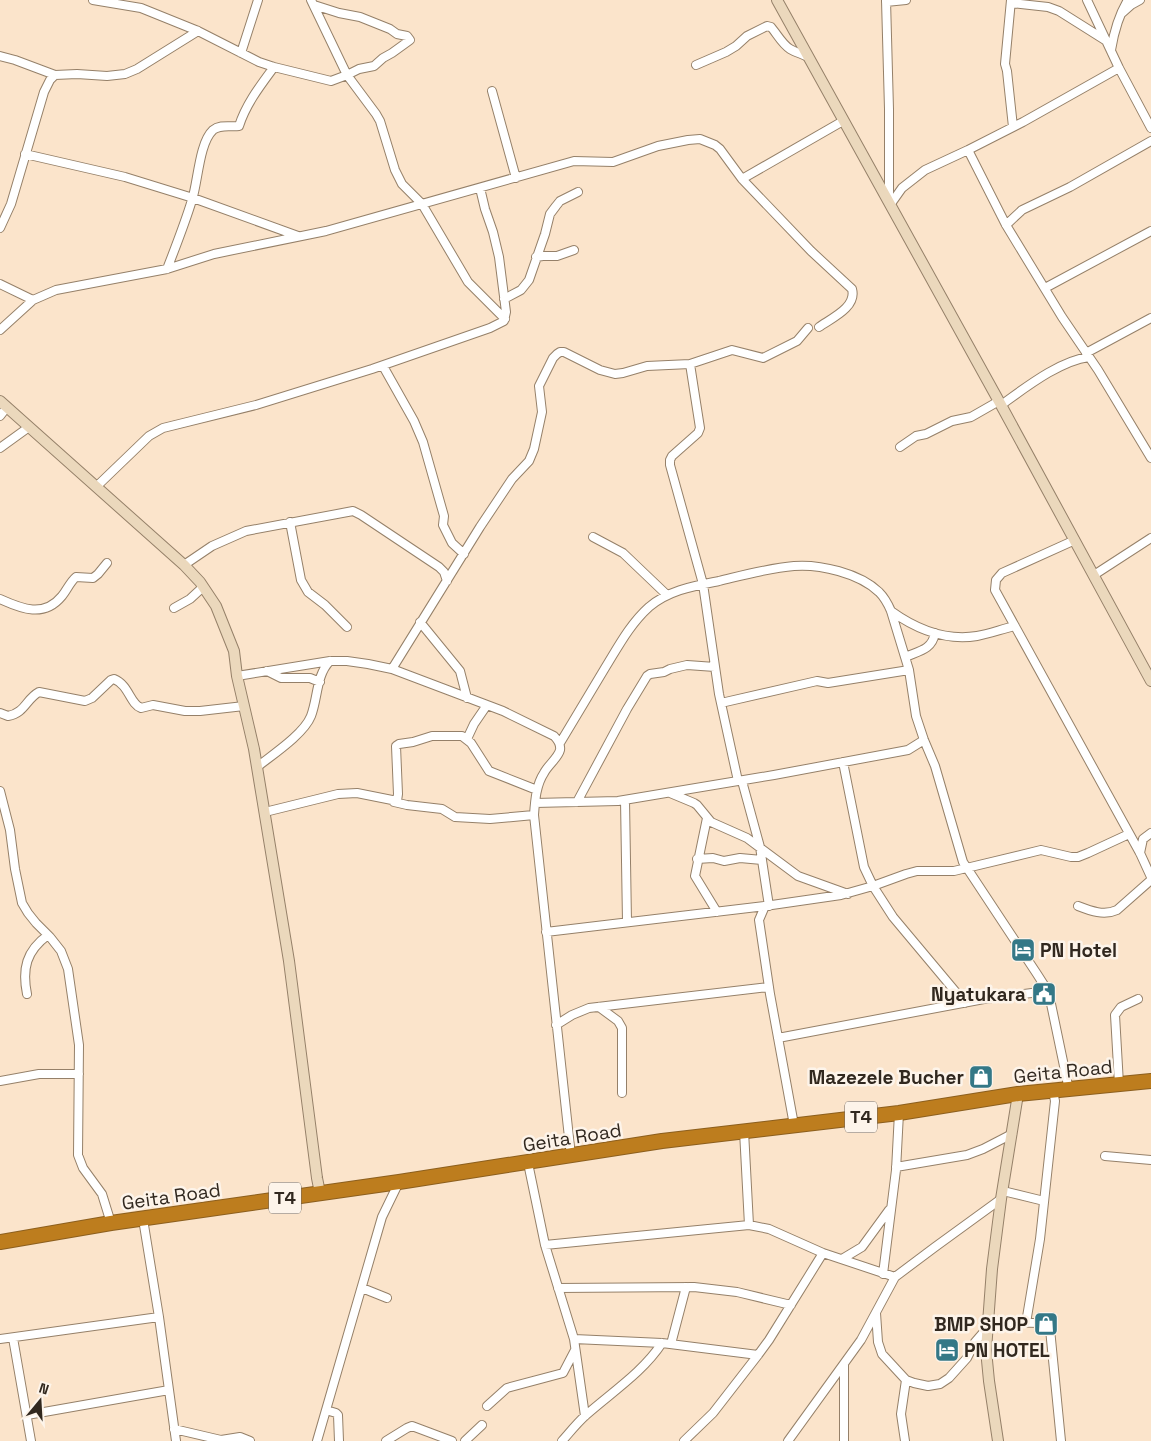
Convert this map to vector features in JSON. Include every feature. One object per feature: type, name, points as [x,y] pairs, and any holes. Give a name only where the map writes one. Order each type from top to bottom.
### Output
[{"type":"highway","name":"Geita Road","points":[[0,1242],[111,1223],[528,1163],[662,1141],[899,1113],[1018,1094],[1151,1082]]},
{"type":"street","points":[[93,0],[140,8],[198,31],[259,62],[331,81],[359,69],[374,66],[382,58],[410,41],[407,36],[399,35],[390,29],[360,17],[339,13],[312,2]]},
{"type":"street","points":[[241,53],[258,0]]},
{"type":"street","points":[[777,0],[1151,681]]},
{"type":"street","points":[[890,204],[886,1],[906,0]]},
{"type":"street","points":[[1087,0],[1119,68],[1151,128]]},
{"type":"street","points":[[1111,50],[1119,16],[1128,0]]},
{"type":"street","points":[[1119,16],[1138,0]]},
{"type":"street","points":[[312,2],[347,75],[380,120],[398,177],[402,184],[422,204],[468,282],[505,319]]},
{"type":"street","points":[[1014,127],[1005,64],[1011,2],[1048,7],[1059,11],[1106,40]]},
{"type":"street","points":[[696,64],[726,52],[747,36],[769,26],[791,50],[808,57]]},
{"type":"street","points":[[0,56],[55,75],[107,76],[125,74],[137,69],[198,31]]},
{"type":"street","points":[[167,269],[193,198],[201,155],[208,136],[218,127],[239,126],[252,97],[274,67]]},
{"type":"street","points":[[890,204],[902,188],[919,174],[1014,127],[1119,68]]},
{"type":"street","points":[[0,228],[11,204],[44,92],[55,75]]},
{"type":"street","points":[[492,91],[516,178]]},
{"type":"street","points":[[742,179],[843,121]]},
{"type":"street","points":[[0,330],[33,300],[56,290],[167,269],[214,254],[326,231],[578,161],[613,162],[658,146],[700,139],[720,149],[742,179],[811,251],[852,289],[853,296],[845,309],[819,327]]},
{"type":"street","points":[[1006,225],[1022,210],[1070,187],[1151,141]]},
{"type":"street","points":[[968,150],[1006,225],[1151,458]]},
{"type":"street","points":[[26,154],[119,175],[193,198],[298,236]]},
{"type":"street","points":[[96,487],[131,452],[156,431],[256,405],[383,366],[500,323],[505,319],[506,312],[496,243],[480,188]]},
{"type":"street","points":[[504,299],[525,286],[533,270],[550,214],[560,202],[578,192]]},
{"type":"street","points":[[1046,288],[1151,231]]},
{"type":"street","points":[[536,257],[557,256],[574,250]]},
{"type":"street","points":[[0,284],[33,300]]},
{"type":"street","points":[[900,447],[916,436],[926,434],[952,421],[971,417],[1000,403],[1039,378],[1087,355],[1151,318]]},
{"type":"street","points":[[392,669],[512,478],[532,456],[542,412],[539,386],[553,358],[557,354],[564,352],[600,370],[615,374],[647,366],[690,364],[732,350],[763,358],[797,341],[808,328]]},
{"type":"street","points":[[690,364],[700,428],[698,433],[672,456],[670,465],[703,584],[720,702],[740,781],[760,847],[767,906],[759,920],[794,1125]]},
{"type":"street","points":[[383,366],[414,421],[423,442],[444,516],[442,525],[452,543],[464,554]]},
{"type":"street","points":[[0,416],[4,404],[184,565],[216,606],[234,651],[237,676],[257,766],[290,961],[320,1193]]},
{"type":"street","points":[[0,448],[29,427]]},
{"type":"street","points":[[184,565],[212,546],[246,531],[350,511],[356,512],[439,567],[444,572],[447,581]]},
{"type":"street","points":[[290,522],[301,580],[308,592],[325,605],[347,627]]},
{"type":"street","points":[[593,537],[623,553],[667,595]]},
{"type":"street","points":[[1094,575],[1151,538]]},
{"type":"street","points":[[1075,540],[1002,573],[994,584],[995,590],[1140,853],[1151,879],[1117,910],[1111,912],[1092,912],[1078,906]]},
{"type":"street","points":[[0,599],[33,610],[44,609],[61,597],[76,577],[93,578],[107,563]]},
{"type":"street","points":[[571,1156],[534,815],[537,790],[542,775],[558,754],[560,743],[622,640],[632,625],[649,607],[667,595],[682,589],[766,570],[795,566],[822,567],[848,574],[867,583],[879,592],[887,603],[909,670],[915,711],[935,766],[966,867],[1038,974],[1047,991],[1069,1090]]},
{"type":"street","points":[[174,608],[190,599],[203,587]]},
{"type":"street","points":[[891,611],[920,628],[936,633],[967,637],[1015,626]]},
{"type":"street","points":[[420,622],[460,671],[468,698]]},
{"type":"street","points":[[905,657],[928,647],[934,640],[936,633]]},
{"type":"street","points":[[237,676],[330,661],[347,661],[392,669],[532,724],[554,736],[560,743]]},
{"type":"street","points":[[257,766],[290,742],[310,719],[324,669],[330,661]]},
{"type":"street","points":[[577,802],[647,676],[664,672],[670,668],[687,665],[715,667]]},
{"type":"street","points":[[720,702],[817,681],[828,683],[909,670]]},
{"type":"street","points":[[267,671],[281,678],[310,678],[320,682]]},
{"type":"street","points":[[0,713],[8,716],[18,713],[39,692],[85,701],[92,698],[110,680],[114,679],[118,680],[126,688],[136,706],[141,708],[153,705],[185,711],[200,711],[244,706]]},
{"type":"street","points":[[467,739],[474,724],[487,705]]},
{"type":"street","points":[[394,802],[397,801],[398,794],[397,745],[432,736],[458,736],[467,739],[489,771],[537,790]]},
{"type":"street","points":[[535,803],[625,800],[670,793],[908,750],[924,740]]},
{"type":"street","points":[[842,762],[864,867],[872,886],[892,917],[965,1003]]},
{"type":"street","points":[[0,791],[10,830],[22,903],[28,913],[60,951],[68,969],[79,1045],[78,1155],[83,1168],[102,1194],[111,1223]]},
{"type":"street","points":[[265,812],[348,792],[407,805],[442,809],[455,817],[490,818],[534,815]]},
{"type":"street","points":[[670,793],[694,803],[714,824],[747,838],[798,876],[848,894]]},
{"type":"street","points":[[625,800],[628,922]]},
{"type":"street","points":[[707,818],[695,878],[717,912]]},
{"type":"street","points":[[546,932],[767,906],[848,894],[917,871],[954,871],[1042,850],[1078,857],[1131,837],[1148,835]]},
{"type":"street","points":[[1140,853],[1142,841],[1148,835]]},
{"type":"street","points":[[698,859],[713,858],[724,861],[740,858],[762,860]]},
{"type":"street","points":[[27,994],[24,975],[28,957],[35,947],[48,935]]},
{"type":"street","points":[[556,1025],[572,1015],[589,1008],[769,987]]},
{"type":"street","points":[[778,1038],[984,999],[1047,991]]},
{"type":"street","points":[[1119,1084],[1115,1015],[1121,1007],[1138,999]]},
{"type":"street","points":[[599,1007],[618,1021],[622,1028],[622,1094]]},
{"type":"street","points":[[0,1080],[38,1074],[79,1074]]},
{"type":"street","points":[[1026,1323],[1040,1239],[1055,1101],[1053,1091]]},
{"type":"street","points":[[998,1441],[986,1350],[992,1269],[1018,1094]]},
{"type":"street","points":[[883,1274],[896,1167],[899,1113]]},
{"type":"street","points":[[744,1131],[749,1225]]},
{"type":"street","points":[[896,1167],[967,1155],[1012,1134]]},
{"type":"street","points":[[1105,1156],[1151,1160]]},
{"type":"street","points":[[528,1163],[545,1245],[574,1340],[585,1416]]},
{"type":"street","points":[[316,1441],[385,1209],[399,1182]]},
{"type":"street","points":[[788,1441],[861,1340],[895,1277],[1002,1195],[1044,1201]]},
{"type":"street","points":[[842,1259],[862,1247],[890,1208]]},
{"type":"street","points":[[143,1219],[176,1441]]},
{"type":"street","points":[[545,1245],[749,1225],[769,1229],[824,1253],[895,1277]]},
{"type":"street","points":[[684,1441],[713,1413],[758,1355],[824,1253]]},
{"type":"street","points":[[558,1288],[686,1287],[737,1292],[791,1305]]},
{"type":"street","points":[[671,1344],[686,1287]]},
{"type":"street","points":[[362,1288],[387,1298]]},
{"type":"street","points":[[876,1312],[878,1342],[882,1354],[906,1380],[928,1386],[940,1384],[968,1358],[975,1342],[988,1325],[1026,1323],[1048,1325],[1050,1329],[1060,1441]]},
{"type":"street","points":[[0,1339],[159,1317]]},
{"type":"street","points":[[13,1338],[31,1441]]},
{"type":"street","points":[[574,1340],[662,1342],[758,1355]]},
{"type":"street","points":[[562,1441],[585,1416],[644,1366],[662,1342]]},
{"type":"street","points":[[487,1406],[507,1388],[563,1373],[575,1349]]},
{"type":"street","points":[[844,1364],[844,1441]]},
{"type":"street","points":[[905,1441],[901,1414],[906,1380]]},
{"type":"street","points":[[27,1415],[169,1390]]},
{"type":"street","points":[[326,1410],[338,1415],[339,1441]]},
{"type":"street","points":[[465,1441],[482,1425]]},
{"type":"street","points":[[386,1441],[412,1426],[452,1441]]},
{"type":"street","points":[[174,1429],[221,1440],[240,1437],[250,1441]]},
{"type":"place","name":"PN Hotel","points":[[1023,950]]},
{"type":"place","name":"Nyatukara","points":[[1044,994]]},
{"type":"place","name":"Mazezele Bucher","points":[[981,1077]]},
{"type":"place","name":"BMP SHOP","points":[[1046,1324]]},
{"type":"place","name":"PN HOTEL","points":[[947,1350]]}]
